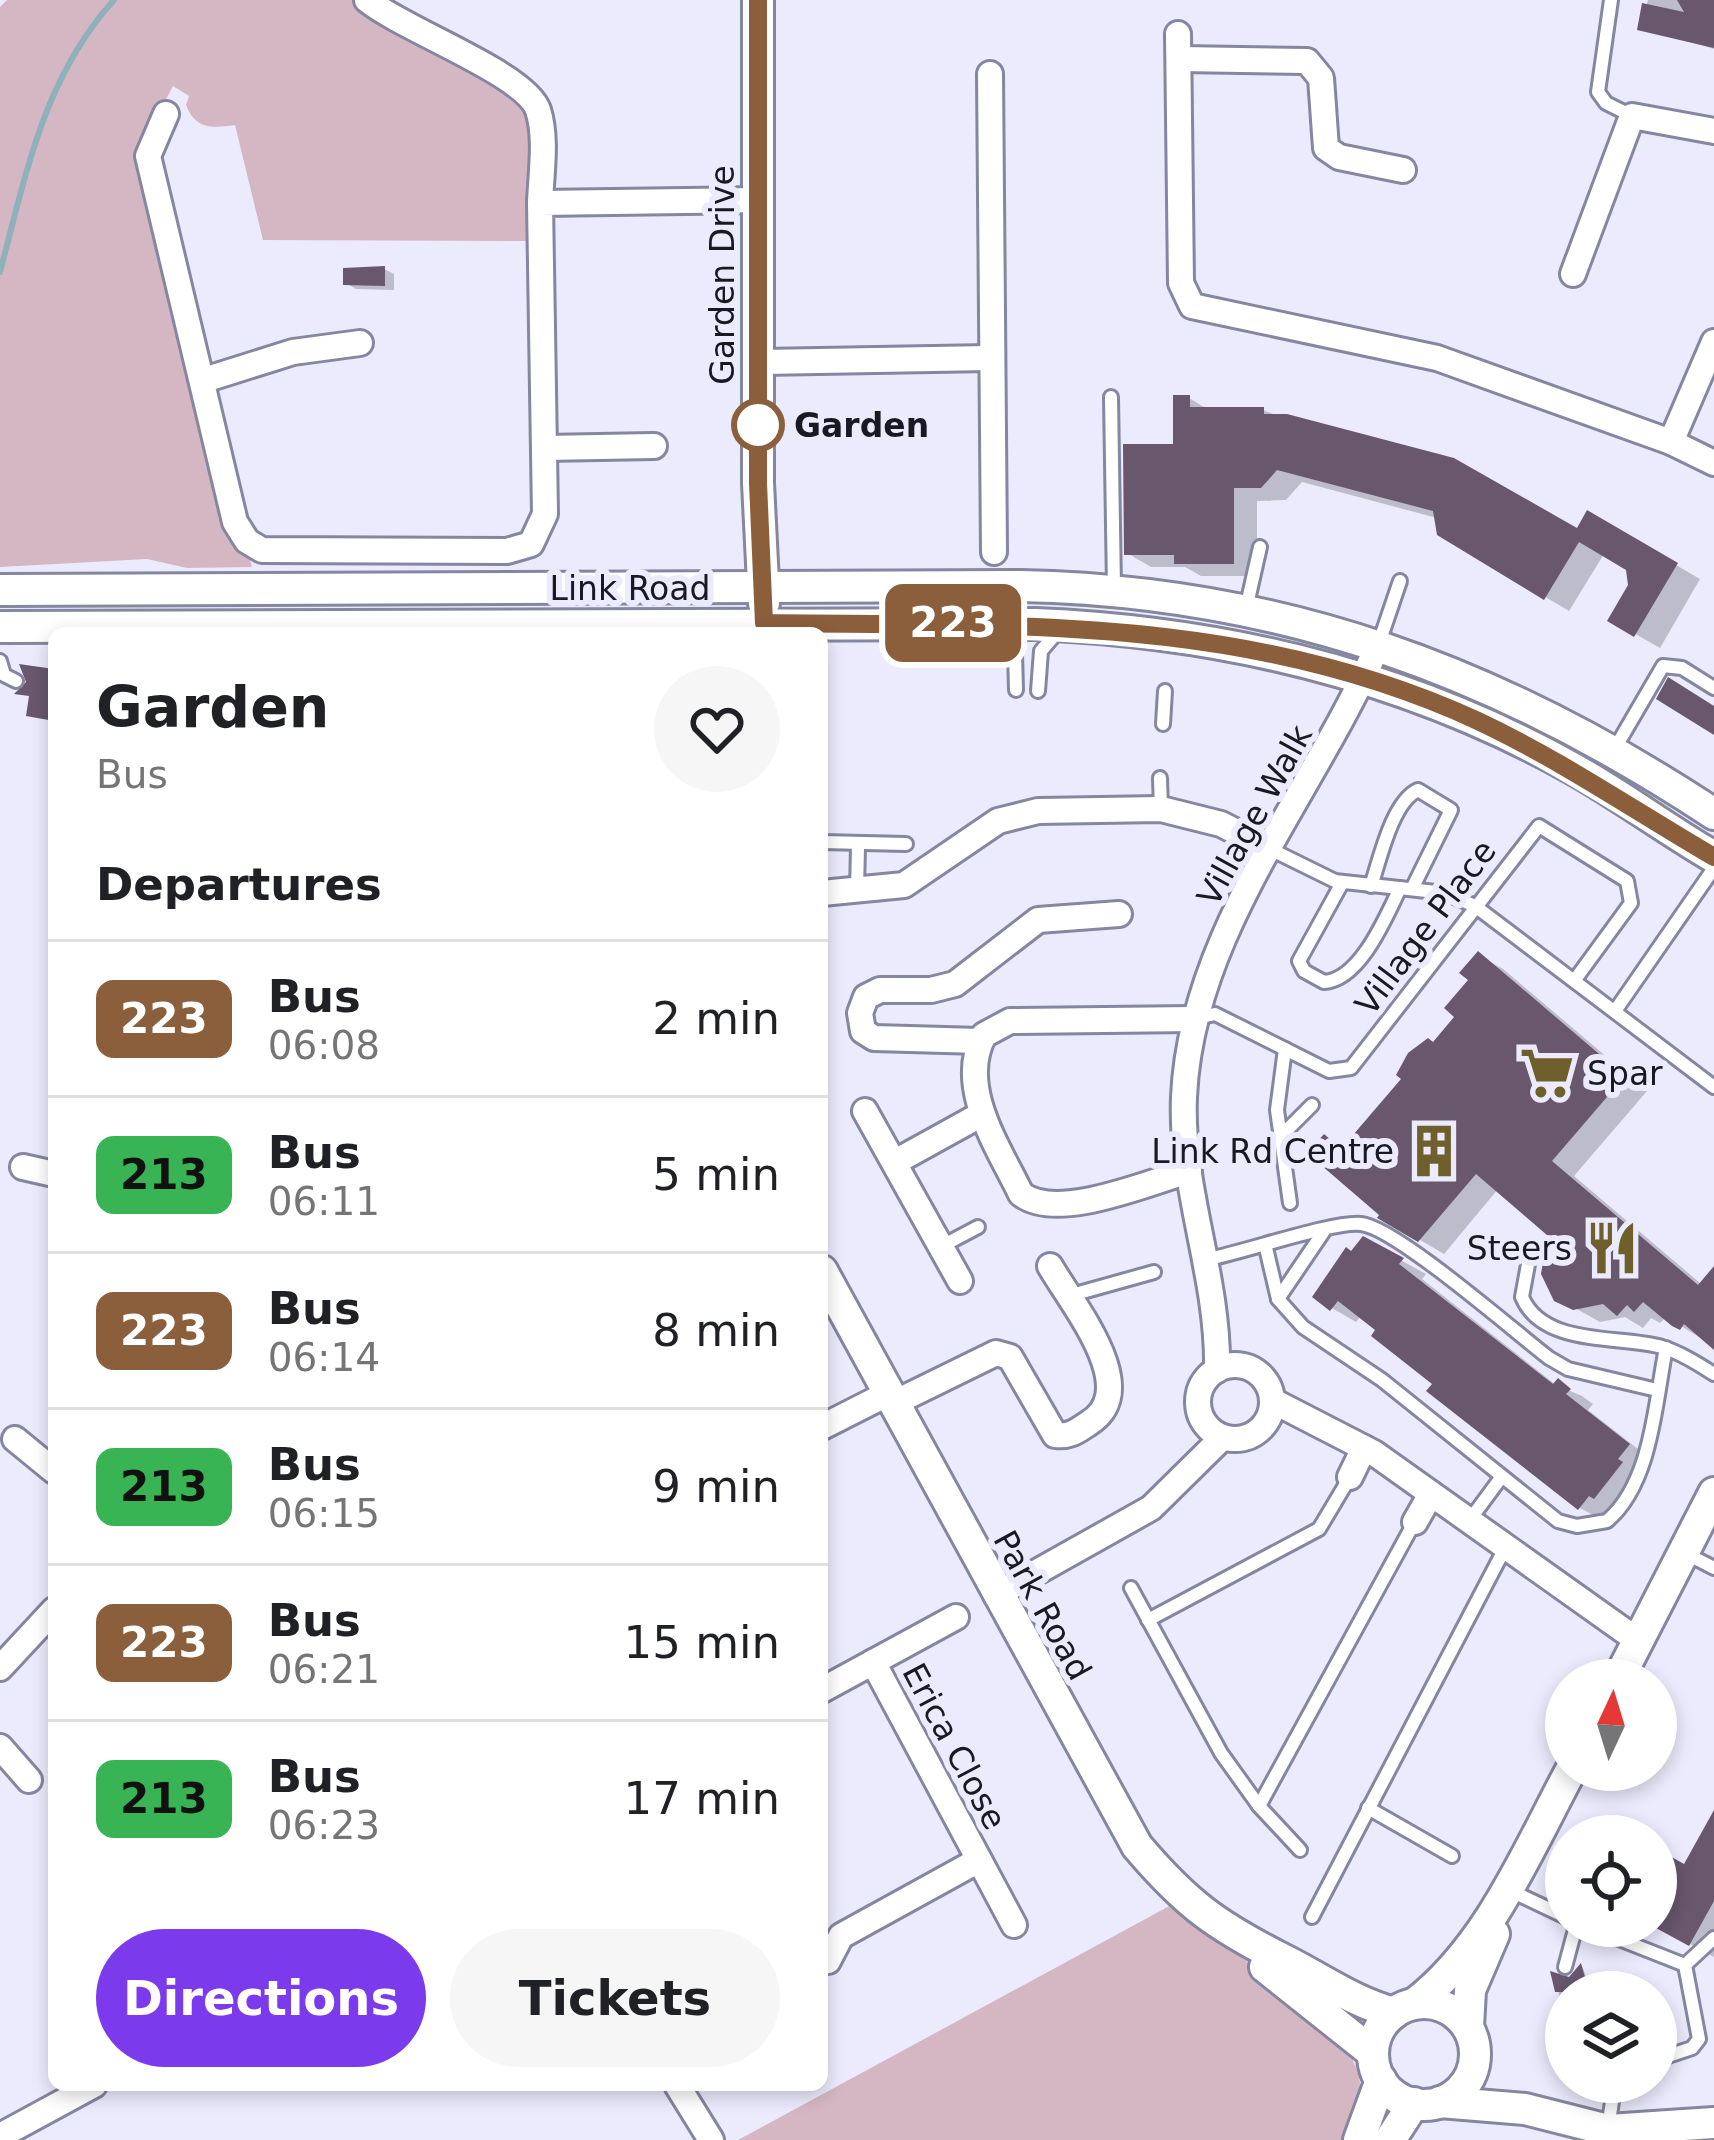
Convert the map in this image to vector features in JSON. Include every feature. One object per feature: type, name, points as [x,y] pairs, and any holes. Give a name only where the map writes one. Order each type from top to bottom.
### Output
[{"type":"street","points":[[166,114],[148,156],[236,521],[247,541],[262,550],[522,547],[544,526],[541,124],[532,97],[511,79],[420,35],[367,0]]},
{"type":"street","name":"Garden Drive","points":[[758,0],[765,627]]},
{"type":"street","points":[[1403,170],[1340,157],[1326,148],[1321,78],[1313,64],[1288,56],[1179,46],[1180,283],[1192,306],[1437,358],[1671,442],[1714,463]]},
{"type":"street","points":[[990,74],[994,552]]},
{"type":"street","points":[[1574,274],[1632,116],[1714,131]]},
{"type":"street","points":[[540,203],[758,200]]},
{"type":"street","points":[[1671,442],[1714,341]]},
{"type":"street","points":[[205,380],[292,352],[360,343]]},
{"type":"street","points":[[759,362],[990,358]]},
{"type":"street","points":[[544,448],[654,446]]},
{"type":"street","name":"Link Road","points":[[0,590],[1114,591],[1245,610],[1378,644],[1497,689],[1614,750],[1714,814]]},
{"type":"street","name":"Link Road","points":[[825,627],[1064,625],[1197,638],[1364,678],[1518,740],[1714,857]]},
{"type":"street","name":"Link Road","points":[[0,627],[48,628]]},
{"type":"street","name":"Village Walk","points":[[1229,1368],[1189,1171],[1184,1097],[1194,1019],[1211,964],[1378,644]]},
{"type":"street","points":[[828,893],[904,886],[982,830],[1018,814],[1161,808],[1221,824],[1270,849]]},
{"type":"street","points":[[1119,914],[1038,920],[955,983],[932,990],[880,990],[866,997],[860,1013],[863,1031],[874,1038],[980,1041],[1010,1021],[1194,1019]]},
{"type":"street","points":[[980,1041],[976,1070],[982,1114],[1021,1194],[1040,1205],[1062,1206],[1189,1171]]},
{"type":"street","points":[[865,1111],[960,1281]]},
{"type":"street","points":[[897,1161],[982,1114]]},
{"type":"street","points":[[23,1167],[48,1173]]},
{"type":"street","points":[[828,1425],[1002,1353],[1010,1357],[1052,1432],[1065,1436],[1087,1425],[1108,1409],[1111,1382],[1050,1266]]},
{"type":"street","name":"Park Road","points":[[828,1282],[1137,1846],[1169,1885],[1241,1942],[1377,2066]]},
{"type":"street","points":[[1213,1431],[1198,1394],[1229,1368],[1263,1378],[1269,1413]]},
{"type":"street","points":[[1213,1431],[1246,1438],[1269,1413]]},
{"type":"street","points":[[1269,1413],[1364,1448],[1637,1640]]},
{"type":"street","points":[[996,1595],[1151,1508],[1213,1431]]},
{"type":"street","points":[[15,1438],[48,1466]]},
{"type":"street","points":[[1350,1477],[1364,1448]]},
{"type":"street","points":[[1628,1659],[1714,1493]]},
{"type":"street","points":[[1415,1522],[1432,1494]]},
{"type":"street","points":[[0,1668],[48,1616]]},
{"type":"street","points":[[828,1687],[956,1617]]},
{"type":"street","name":"Erica Close","points":[[873,1662],[1014,1925]]},
{"type":"street","points":[[0,1747],[29,1780]]},
{"type":"street","points":[[1359,2140],[1381,2027],[1460,1961],[1511,1884],[1560,1791]]},
{"type":"street","name":"Erica Close","points":[[828,1960],[841,1936],[979,1860]]},
{"type":"street","points":[[1390,2140],[1427,2103],[1467,2081],[1470,1990],[1511,1884]]},
{"type":"street","name":"Park Road","points":[[1241,1942],[1357,2002],[1404,2008]]},
{"type":"street","points":[[1404,2008],[1450,2010],[1497,2086],[1525,2109]]},
{"type":"street","points":[[1377,2066],[1427,2103],[1525,2109],[1606,2135],[1714,2123]]},
{"type":"street","points":[[0,2136],[83,2091]]},
{"type":"street","points":[[681,2091],[711,2140]]},
{"type":"lane","points":[[1611,0],[1598,92],[1632,116]]},
{"type":"lane","points":[[1111,397],[1114,591]]},
{"type":"lane","points":[[1245,610],[1260,547]]},
{"type":"lane","points":[[1378,644],[1400,581]]},
{"type":"lane","points":[[116,589],[116,627]]},
{"type":"lane","points":[[1006,624],[1016,652],[1016,690]]},
{"type":"lane","points":[[1038,691],[1041,651],[1064,625]]},
{"type":"lane","points":[[0,661],[4,675],[16,681]]},
{"type":"lane","points":[[1614,750],[1663,666],[1682,668],[1714,688]]},
{"type":"lane","points":[[1163,724],[1165,691]]},
{"type":"lane","points":[[1160,778],[1161,808]]},
{"type":"lane","points":[[1342,883],[1299,961],[1304,971],[1324,982],[1343,977],[1359,958],[1450,812],[1416,790],[1397,818],[1371,886]]},
{"type":"lane","name":"Village Place","points":[[1285,1049],[1328,1071],[1351,1068],[1539,826],[1627,881],[1631,903],[1574,981]]},
{"type":"lane","points":[[828,843],[858,847],[906,844]]},
{"type":"lane","points":[[857,892],[858,847]]},
{"type":"lane","points":[[1270,849],[1342,883],[1445,893],[1475,906],[1714,1087]]},
{"type":"lane","points":[[1615,1011],[1714,868]]},
{"type":"lane","points":[[1194,1019],[1215,1013],[1285,1049],[1279,1079],[1280,1137],[1290,1203]]},
{"type":"lane","points":[[1280,1137],[1312,1106]]},
{"type":"lane","points":[[1208,1259],[1356,1223],[1378,1229],[1549,1358],[1601,1378],[1657,1390]]},
{"type":"lane","points":[[942,1246],[978,1227]]},
{"type":"lane","points":[[1278,1299],[1324,1230]]},
{"type":"lane","points":[[1266,1248],[1278,1299],[1303,1327],[1382,1380],[1558,1521],[1595,1526],[1607,1521],[1641,1463],[1666,1348]]},
{"type":"lane","points":[[1529,1258],[1521,1286],[1533,1315],[1586,1336],[1666,1348],[1714,1374]]},
{"type":"lane","points":[[1067,1296],[1154,1272]]},
{"type":"lane","points":[[1148,1620],[1319,1529],[1350,1477]]},
{"type":"lane","points":[[1468,1523],[1500,1478]]},
{"type":"lane","points":[[1258,1805],[1415,1522]]},
{"type":"lane","points":[[1312,1917],[1504,1550]]},
{"type":"lane","points":[[1682,1552],[1714,1568]]},
{"type":"lane","points":[[1131,1588],[1221,1753],[1258,1805],[1300,1850]]},
{"type":"lane","points":[[1368,1808],[1452,1856]]},
{"type":"lane","points":[[1511,1884],[1545,1904]]},
{"type":"lane","points":[[1685,1965],[1714,1938]]},
{"type":"lane","points":[[1565,1967],[1570,1947]]},
{"type":"lane","points":[[1639,1947],[1685,1965]]},
{"type":"lane","points":[[1677,2053],[1692,2048],[1699,2039],[1685,1965]]},
{"type":"lane","points":[[1606,2135],[1611,2103]]},
{"type":"shaded area","points":[[7,0],[354,0],[384,26],[513,91],[532,119],[534,241],[263,240],[235,125],[200,123],[186,105],[189,96],[173,86],[138,153],[252,567],[187,568],[147,559],[0,567],[0,7]]},
{"type":"shaded area","points":[[1173,1904],[1287,1991],[1341,2042],[1356,2069],[1360,2096],[1345,2140],[738,2140]]},
{"type":"building","points":[[1677,0],[1714,0],[1714,48],[1637,30],[1642,3],[1684,12]]},
{"type":"building","points":[[385,266],[385,286],[343,285],[343,268]]},
{"type":"building","points":[[1173,395],[1190,395],[1190,407],[1264,407],[1264,414],[1287,414],[1454,458],[1577,528],[1587,510],[1678,563],[1634,637],[1607,621],[1628,585],[1626,570],[1579,542],[1544,600],[1437,535],[1433,511],[1277,470],[1261,488],[1234,488],[1234,564],[1174,564],[1174,555],[1124,555],[1123,444],[1173,444]]},
{"type":"building","points":[[19,664],[48,668],[48,720],[26,716],[29,696],[14,694],[26,682]]},
{"type":"building","points":[[1668,677],[1714,706],[1714,735],[1656,699]]},
{"type":"building","name":"Link Rd Centre","points":[[1478,951],[1625,1076],[1552,1161],[1698,1285],[1714,1266],[1714,1350],[1684,1324],[1680,1330],[1672,1326],[1643,1302],[1634,1312],[1627,1305],[1617,1316],[1603,1304],[1573,1310],[1554,1301],[1541,1274],[1544,1255],[1555,1242],[1476,1174],[1418,1242],[1377,1218],[1307,1153],[1324,1134],[1341,1149],[1401,1079],[1396,1075],[1408,1053],[1428,1038],[1433,1042],[1454,1017],[1444,1008],[1468,980],[1459,973]]},
{"type":"building","points":[[1363,1236],[1404,1258],[1399,1264],[1553,1384],[1558,1378],[1571,1389],[1566,1394],[1630,1444],[1618,1459],[1623,1462],[1594,1499],[1589,1496],[1578,1510],[1426,1391],[1432,1384],[1371,1336],[1375,1330],[1338,1301],[1330,1311],[1312,1297],[1346,1247],[1351,1251]]},
{"type":"building","points":[[1714,1810],[1714,1901],[1689,1946],[1677,1939],[1677,1860],[1684,1864]]},
{"type":"waterway","points":[[0,272],[29,163],[54,94],[70,61],[114,0]]},
{"type":"bus line","name":"223","points":[[758,0],[758,483],[764,623],[1101,627],[1273,653],[1364,678],[1478,721],[1571,767],[1714,857]]},
{"type":"place","name":"Garden","points":[[758,425]]},
{"type":"place","name":"Spar","points":[[1547,1073]]},
{"type":"place","name":"Link Rd Centre","points":[[1434,1151]]},
{"type":"place","name":"Steers","points":[[1612,1248]]}]
